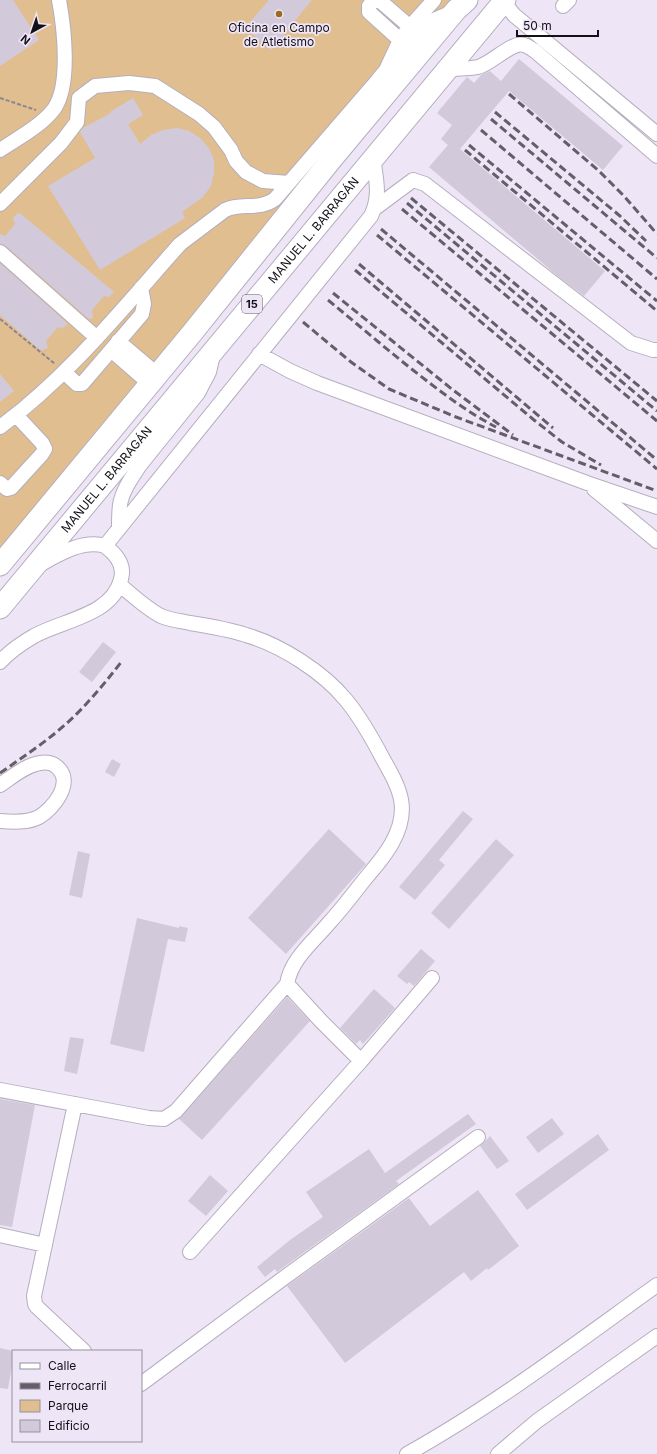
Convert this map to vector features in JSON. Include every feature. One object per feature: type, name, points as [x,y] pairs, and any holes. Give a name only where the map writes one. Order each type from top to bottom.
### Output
[{"type":"highway","name":"MANUEL L. BARRAGÁN","points":[[0,608],[504,1]]},
{"type":"highway","name":"15","points":[[0,565],[396,82],[464,3]]},
{"type":"highway","points":[[373,158],[371,138],[378,123],[458,25],[466,10],[464,3]]},
{"type":"lane","points":[[0,150],[48,115],[60,95],[64,47],[59,0]]},
{"type":"lane","points":[[374,0],[369,6],[369,12],[400,40]]},
{"type":"lane","points":[[378,0],[412,30]]},
{"type":"lane","points":[[396,82],[412,30],[434,0]]},
{"type":"lane","points":[[504,1],[514,16],[657,134]]},
{"type":"lane","points":[[0,427],[16,415],[64,372],[97,338],[180,244],[204,224],[224,210],[230,208],[263,206],[270,203],[382,76],[400,40],[412,30],[464,3]]},
{"type":"lane","points":[[447,70],[478,67],[497,58],[512,47],[518,44],[523,44],[535,51],[657,156]]},
{"type":"lane","points":[[60,95],[79,98],[96,86],[129,83],[155,86],[199,114],[214,127],[231,150],[236,161],[246,172],[262,181],[289,183]]},
{"type":"lane","points":[[0,204],[61,143],[77,122],[79,98]]},
{"type":"lane","points":[[373,158],[378,190],[374,209]]},
{"type":"lane","points":[[105,546],[364,224],[374,209],[413,180],[425,184],[631,343],[657,350]]},
{"type":"lane","points":[[0,252],[97,338]]},
{"type":"lane","points":[[64,372],[77,384],[80,384],[115,346],[139,318],[144,309],[141,288]]},
{"type":"lane","points":[[115,346],[154,379]]},
{"type":"lane","points":[[119,528],[120,504],[128,485],[140,465],[201,388],[209,372],[214,351]]},
{"type":"lane","points":[[259,354],[290,371],[318,383],[587,483],[657,507]]},
{"type":"lane","points":[[0,483],[7,489],[11,488],[42,454],[44,449],[42,443],[16,415]]},
{"type":"lane","points":[[587,483],[657,541]]},
{"type":"lane","points":[[0,662],[10,652],[35,636],[99,609],[112,598],[120,585],[122,574],[121,565],[117,557],[111,550],[99,544],[91,544],[76,548],[32,568]]},
{"type":"lane","points":[[0,1090],[149,1118],[164,1119],[170,1116],[287,984],[290,972],[298,958],[335,916],[391,846],[398,833],[402,819],[403,806],[399,790],[391,772],[361,720],[346,700],[330,684],[288,653],[267,642],[245,634],[161,616],[120,585]]},
{"type":"lane","points":[[0,785],[25,769],[40,763],[52,764],[56,766],[64,776],[63,789],[60,795],[52,806],[42,815],[22,821],[0,821]]},
{"type":"lane","points":[[190,1252],[432,978]]},
{"type":"lane","points":[[287,984],[321,1021],[361,1060]]},
{"type":"lane","points":[[76,1104],[34,1293],[35,1304],[83,1350]]},
{"type":"lane","points":[[142,1383],[478,1137]]},
{"type":"lane","points":[[0,1235],[45,1245]]},
{"type":"lane","points":[[407,1454],[448,1430],[531,1375],[657,1285]]},
{"type":"lane","points":[[498,1454],[537,1421],[657,1336]]},
{"type":"path","points":[[0,98],[48,115]]},
{"type":"path","points":[[0,319],[64,372]]},
{"type":"green space","points":[[0,0],[456,0],[0,550]]},
{"type":"building","points":[[0,0],[13,0],[39,40],[0,66]]},
{"type":"building","name":"Oficina en Campo de Atletismo","points":[[269,0],[312,0],[271,50],[245,28]]},
{"type":"building","points":[[519,59],[623,146],[603,170],[509,91],[460,149],[605,271],[584,296],[560,278],[429,167],[448,145],[441,139],[452,125],[437,113],[467,77],[474,83],[481,75],[490,71],[501,81]]},
{"type":"building","points":[[133,98],[143,115],[128,124],[140,144],[151,135],[163,130],[177,128],[189,131],[200,138],[209,148],[214,160],[214,173],[211,186],[203,197],[182,212],[185,218],[100,270],[48,186],[95,158],[80,132],[83,128],[111,113],[110,112]]},
{"type":"building","points":[[18,213],[114,292],[109,297],[104,296],[92,310],[93,318],[89,319],[6,246],[0,244],[0,234],[5,236],[15,224],[13,218]]},
{"type":"building","points":[[0,263],[67,323],[67,325],[63,328],[58,327],[46,341],[48,348],[42,350],[39,349],[0,315]]},
{"type":"building","points":[[0,374],[14,391],[0,402]]},
{"type":"building","points":[[103,642],[116,652],[92,682],[79,672]]},
{"type":"building","points":[[112,759],[121,764],[114,777],[105,772]]},
{"type":"building","points":[[463,811],[473,819],[439,860],[445,865],[415,900],[399,887]]},
{"type":"building","points":[[329,829],[366,864],[286,954],[248,918]]},
{"type":"building","points":[[496,839],[514,855],[449,929],[431,913]]},
{"type":"building","points":[[78,851],[90,854],[82,898],[69,895]]},
{"type":"building","points":[[137,918],[179,928],[179,926],[188,928],[185,942],[168,939],[144,1052],[110,1044]]},
{"type":"building","points":[[421,949],[435,961],[414,986],[409,982],[407,984],[397,976]]},
{"type":"building","points":[[374,989],[395,1008],[363,1044],[360,1040],[356,1044],[340,1028]]},
{"type":"building","points":[[287,997],[310,1021],[202,1140],[179,1119]]},
{"type":"building","points":[[70,1037],[84,1039],[77,1074],[64,1071]]},
{"type":"building","points":[[0,1099],[35,1105],[12,1227],[0,1225]]},
{"type":"building","points":[[468,1114],[476,1124],[396,1181],[399,1184],[277,1272],[275,1269],[265,1277],[257,1267],[290,1240],[323,1217],[306,1192],[369,1149],[385,1173]]},
{"type":"building","points":[[552,1118],[564,1134],[538,1153],[526,1137]]},
{"type":"building","points":[[598,1134],[609,1150],[527,1210],[515,1194]]},
{"type":"building","points":[[490,1136],[509,1161],[497,1169],[480,1146]]},
{"type":"building","points":[[210,1175],[228,1191],[206,1216],[188,1201]]},
{"type":"building","points":[[478,1190],[519,1246],[471,1281],[464,1272],[345,1363],[287,1286],[409,1198],[430,1226]]},
{"type":"building","points":[[0,1348],[12,1351],[12,1366],[8,1389],[0,1388]]},
{"type":"railway","points":[[509,94],[599,171],[624,196],[657,234]]},
{"type":"railway","points":[[495,112],[620,216],[646,241]]},
{"type":"railway","points":[[491,119],[657,258]]},
{"type":"railway","points":[[481,130],[657,279]]},
{"type":"railway","points":[[469,145],[657,301]]},
{"type":"railway","points":[[465,150],[657,311]]},
{"type":"railway","points":[[411,198],[657,401]]},
{"type":"railway","points":[[407,203],[657,411]]},
{"type":"railway","points":[[402,209],[657,421]]},
{"type":"railway","points":[[381,229],[657,460]]},
{"type":"railway","points":[[377,235],[657,469]]},
{"type":"railway","points":[[359,264],[553,428]]},
{"type":"railway","points":[[355,270],[534,420],[562,442],[601,465]]},
{"type":"railway","points":[[333,293],[453,390],[513,435]]},
{"type":"railway","points":[[328,300],[452,400],[496,427]]},
{"type":"railway","points":[[303,322],[351,362],[389,389],[456,417],[657,491]]},
{"type":"railway","points":[[0,773],[43,743],[67,723],[96,694],[122,661]]},
{"type":"place","name":"Oficina en Campo de Atletismo","points":[[279,14]]}]
